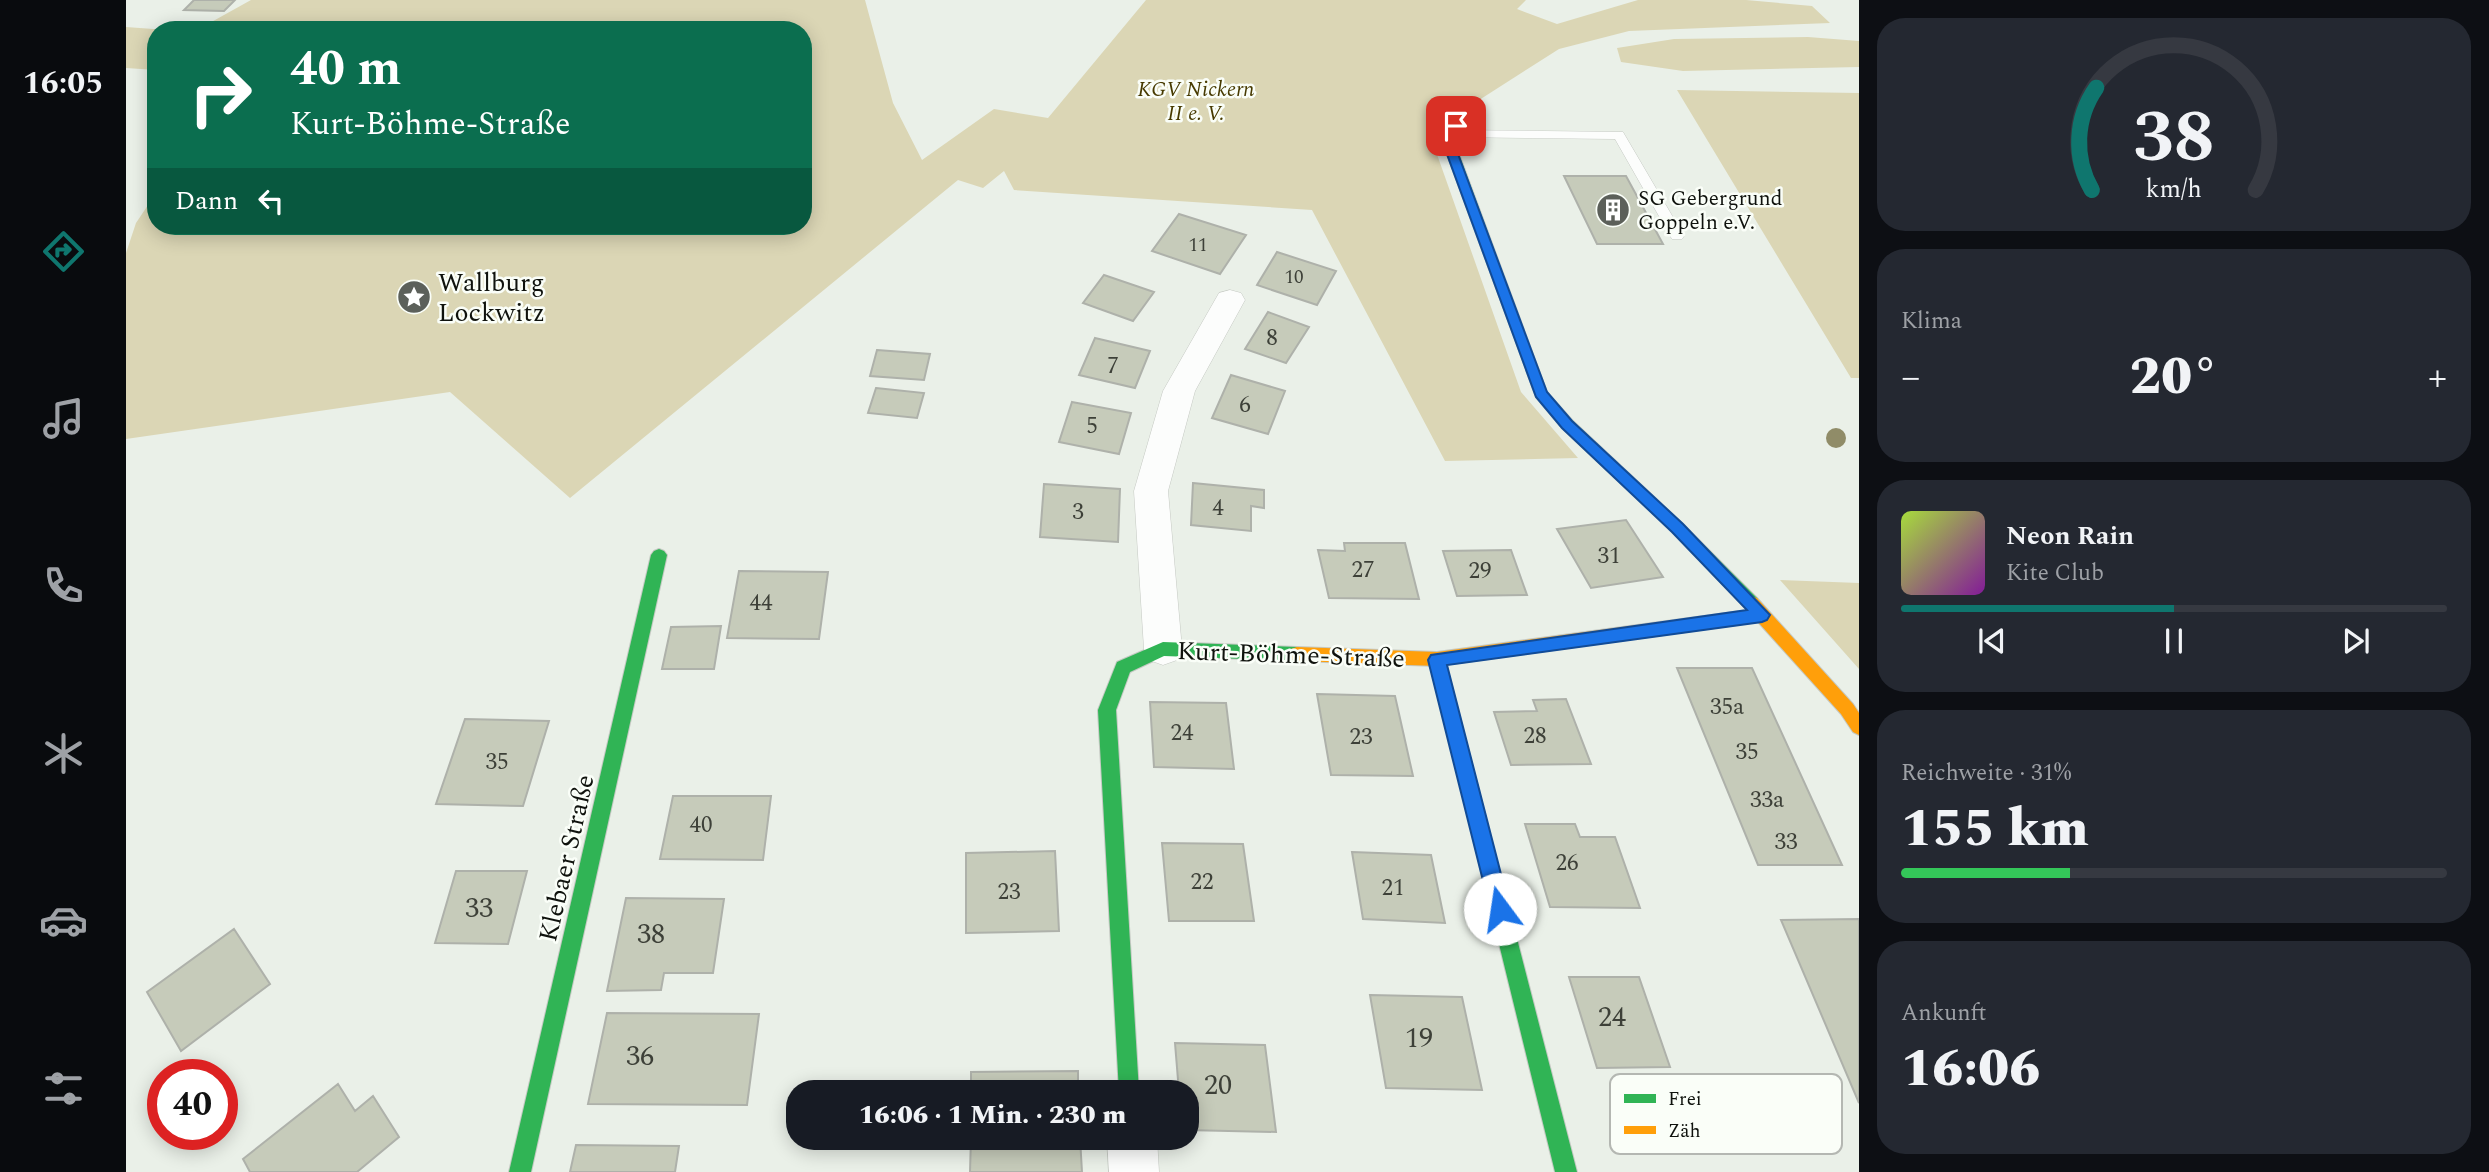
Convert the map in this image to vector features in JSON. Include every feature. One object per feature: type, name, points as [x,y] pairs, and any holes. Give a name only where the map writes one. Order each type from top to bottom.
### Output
[{"type":"street","points":[[1454,130],[1450,146],[1541,394],[1567,425],[1678,528],[1762,615],[1847,709],[1859,727]]},
{"type":"street","points":[[1163,649],[1151,491],[1179,391],[1230,300]]},
{"type":"street","name":"Klebaer Straße","points":[[520,1172],[659,555]]},
{"type":"street","name":"Kurt-Böhme-Straße","points":[[1128,1080],[1107,710],[1123,667],[1163,649],[1437,660],[1762,615]]},
{"type":"street","points":[[1437,660],[1566,1172]]},
{"type":"street","points":[[1133,1150],[1134,1172]]},
{"type":"lane","points":[[1454,130],[1619,135],[1677,236]]},
{"type":"green space","name":"KGV Nickern II e. V.","points":[[251,0],[865,0],[893,103],[922,160],[994,109],[1048,118],[1146,0],[1526,0],[1517,9],[1557,24],[1638,0],[1746,0],[1812,6],[1830,23],[1629,31],[1559,49],[1476,102],[1438,109],[1433,143],[1521,392],[1578,458],[1445,461],[1312,210],[1014,190],[1004,171],[983,188],[958,180],[570,498],[450,392],[126,439],[126,253],[136,223],[147,206],[147,235],[812,235],[812,21],[213,21]]},
{"type":"green space","points":[[126,27],[147,29],[147,69],[126,68]]},
{"type":"green space","points":[[1808,37],[1859,41],[1859,67],[1683,71],[1621,62],[1617,48],[1674,39]]},
{"type":"green space","points":[[1677,90],[1859,93],[1859,378],[1851,378]]},
{"type":"green space","points":[[1780,580],[1859,583],[1859,669]]},
{"type":"building","points":[[194,0],[235,0],[224,11],[184,10]]},
{"type":"building","name":"SG Gebergrund Goppeln e.V.","points":[[1564,176],[1626,176],[1663,244],[1597,244]]},
{"type":"building","points":[[1179,214],[1246,235],[1220,274],[1152,251]]},
{"type":"building","points":[[1277,252],[1336,271],[1317,305],[1257,285]]},
{"type":"building","points":[[1104,275],[1154,292],[1133,321],[1083,303]]},
{"type":"building","points":[[1268,312],[1309,327],[1286,363],[1245,349]]},
{"type":"building","points":[[1095,338],[1150,351],[1135,388],[1079,375]]},
{"type":"building","points":[[877,350],[930,354],[924,380],[870,376]]},
{"type":"building","points":[[1231,375],[1285,391],[1268,434],[1212,418]]},
{"type":"building","points":[[876,388],[924,393],[917,418],[868,413]]},
{"type":"building","points":[[1072,402],[1131,413],[1119,454],[1059,442]]},
{"type":"building","points":[[1193,483],[1264,490],[1264,508],[1251,506],[1251,531],[1191,525]]},
{"type":"building","points":[[1044,484],[1120,489],[1118,542],[1040,537]]},
{"type":"building","points":[[1626,520],[1663,577],[1591,588],[1557,529]]},
{"type":"building","points":[[1344,543],[1405,543],[1419,599],[1329,598],[1318,550],[1345,551]]},
{"type":"building","points":[[1511,550],[1527,595],[1457,596],[1443,551]]},
{"type":"building","points":[[739,571],[828,572],[819,639],[727,638]]},
{"type":"building","points":[[721,626],[714,669],[662,669],[671,627]]},
{"type":"building","points":[[1677,668],[1752,668],[1842,865],[1758,865]]},
{"type":"building","points":[[1317,694],[1395,696],[1413,776],[1331,775]]},
{"type":"building","points":[[1566,699],[1591,764],[1511,765],[1494,712],[1537,711],[1533,700]]},
{"type":"building","points":[[1150,702],[1226,703],[1234,769],[1154,767]]},
{"type":"building","points":[[465,719],[549,721],[523,806],[436,804]]},
{"type":"building","points":[[673,796],[771,796],[763,860],[660,859]]},
{"type":"building","points":[[1525,824],[1575,824],[1580,837],[1615,837],[1640,908],[1550,907]]},
{"type":"building","points":[[1162,843],[1243,844],[1254,921],[1169,921]]},
{"type":"building","points":[[1055,851],[1059,931],[966,933],[966,853]]},
{"type":"building","points":[[1352,852],[1431,855],[1445,923],[1363,919]]},
{"type":"building","points":[[456,871],[527,871],[508,944],[435,943]]},
{"type":"building","points":[[626,898],[724,899],[713,973],[664,973],[661,990],[607,991]]},
{"type":"building","points":[[1859,919],[1859,1103],[1781,920]]},
{"type":"building","points":[[234,929],[270,984],[181,1051],[147,992]]},
{"type":"building","points":[[1569,977],[1639,977],[1670,1067],[1597,1068]]},
{"type":"building","points":[[1370,995],[1462,997],[1482,1090],[1386,1088]]},
{"type":"building","points":[[607,1013],[759,1014],[747,1105],[588,1104]]},
{"type":"building","points":[[1175,1043],[1265,1045],[1276,1132],[1199,1130],[1199,1080],[1178,1080]]},
{"type":"building","points":[[1078,1071],[1078,1080],[971,1080],[971,1072]]},
{"type":"building","points":[[338,1084],[355,1111],[373,1096],[399,1137],[357,1172],[250,1172],[243,1159]]},
{"type":"building","points":[[576,1145],[679,1146],[675,1172],[570,1172]]},
{"type":"building","points":[[971,1150],[1081,1150],[1082,1172],[970,1172]]},
{"type":"traffic: fast","points":[[1456,126],[1451,134],[1450,146],[1541,394],[1567,424],[1678,528],[1751,603]]},
{"type":"traffic: fast","points":[[520,1172],[659,555]]},
{"type":"traffic: fast","points":[[1128,1080],[1107,710],[1123,667],[1163,649],[1297,654]]},
{"type":"traffic: fast","points":[[1437,659],[1566,1172]]},
{"type":"traffic: slow","points":[[1751,603],[1847,709],[1859,727]]},
{"type":"traffic: slow","points":[[1297,654],[1437,659],[1762,615]]},
{"type":"place","name":"SG Gebergrund Goppeln e.V.","points":[[1613,210]]},
{"type":"place","name":"Wallburg Lockwitz","points":[[414,297]]},
{"type":"route","points":[[1456,126],[1451,134],[1450,146],[1541,394],[1567,425],[1678,528],[1762,615],[1437,660],[1500,909]]}]
